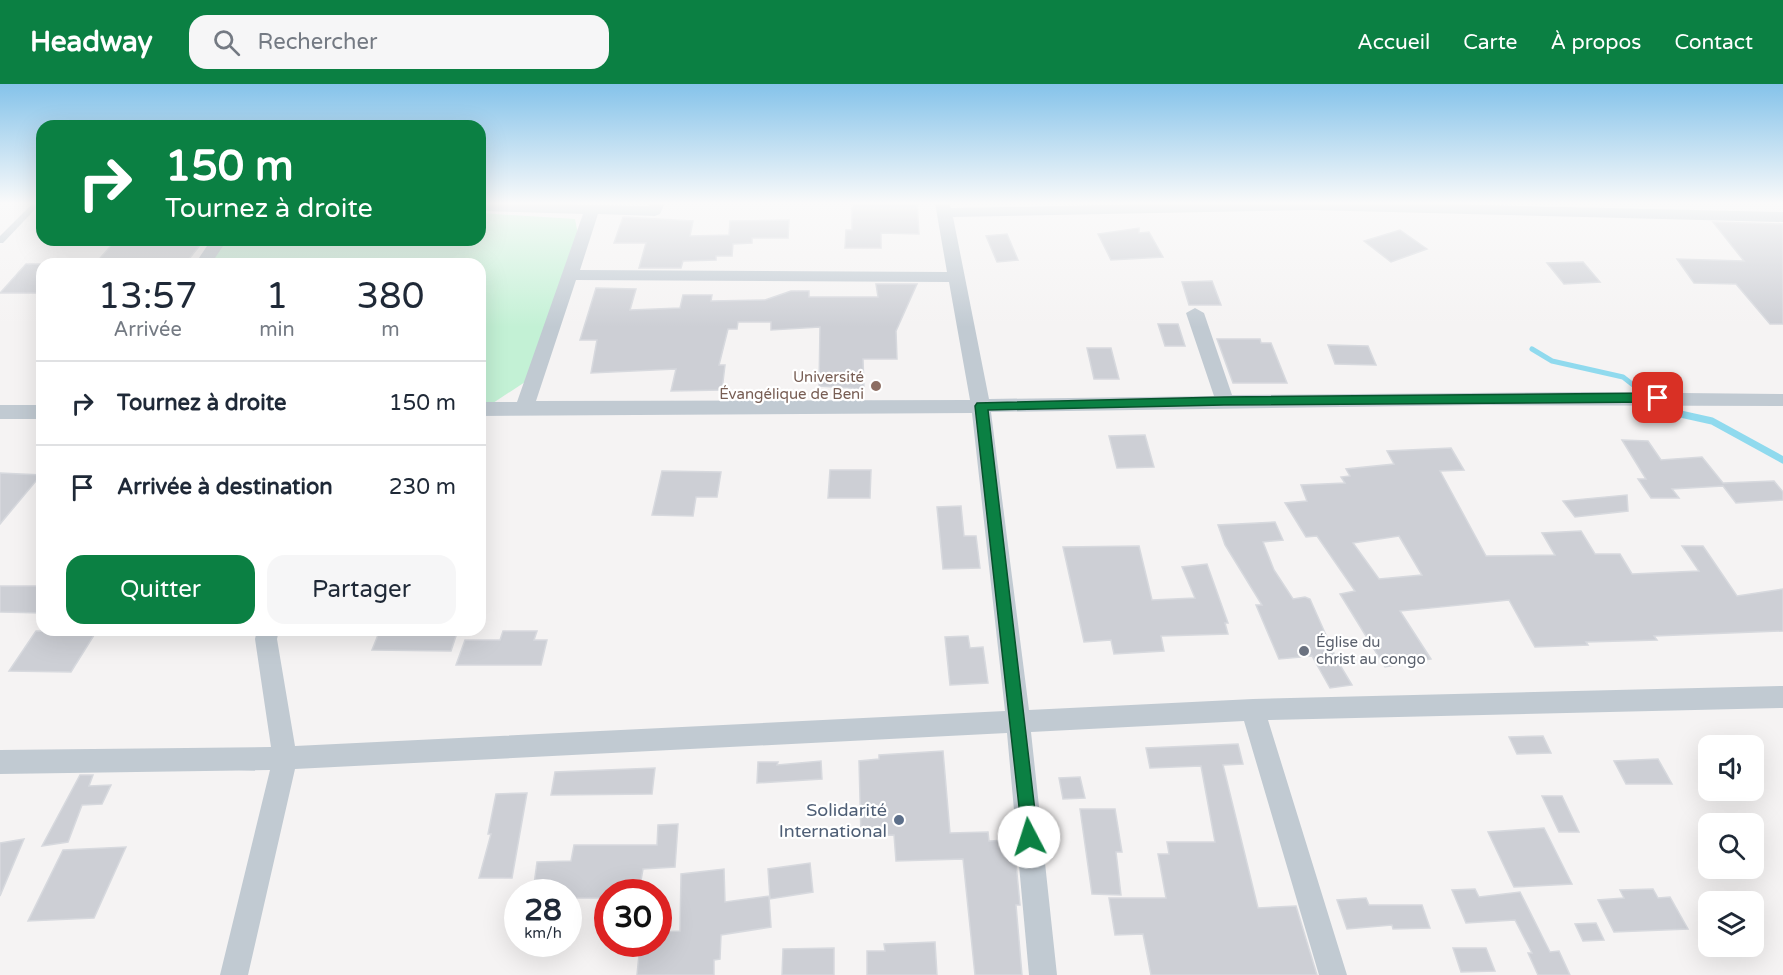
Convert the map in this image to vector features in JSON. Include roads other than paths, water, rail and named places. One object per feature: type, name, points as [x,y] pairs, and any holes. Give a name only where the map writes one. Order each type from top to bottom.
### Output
[{"type":"street","points":[[524,408],[580,245]]},
{"type":"street","points":[[950,245],[981,406],[1018,723],[1043,975]]},
{"type":"street","points":[[570,274],[957,277]]},
{"type":"street","points":[[1196,313],[1224,401]]},
{"type":"street","points":[[486,409],[1650,398],[1783,400]]},
{"type":"street","points":[[0,412],[36,412]]},
{"type":"street","points":[[234,975],[285,758],[267,636]]},
{"type":"street","points":[[0,762],[285,758],[1253,710],[1783,697]]},
{"type":"street","points":[[1253,710],[1334,975]]},
{"type":"waterway","points":[[1532,349],[1552,361],[1623,377],[1664,409]]},
{"type":"waterway","points":[[1662,407],[1667,411],[1712,421],[1783,460]]},
{"type":"place","name":"Université Évangélique de Beni","points":[[876,386]]},
{"type":"place","name":"Église du christ au congo","points":[[1304,651]]},
{"type":"place","name":"Solidarité International","points":[[899,820]]}]
